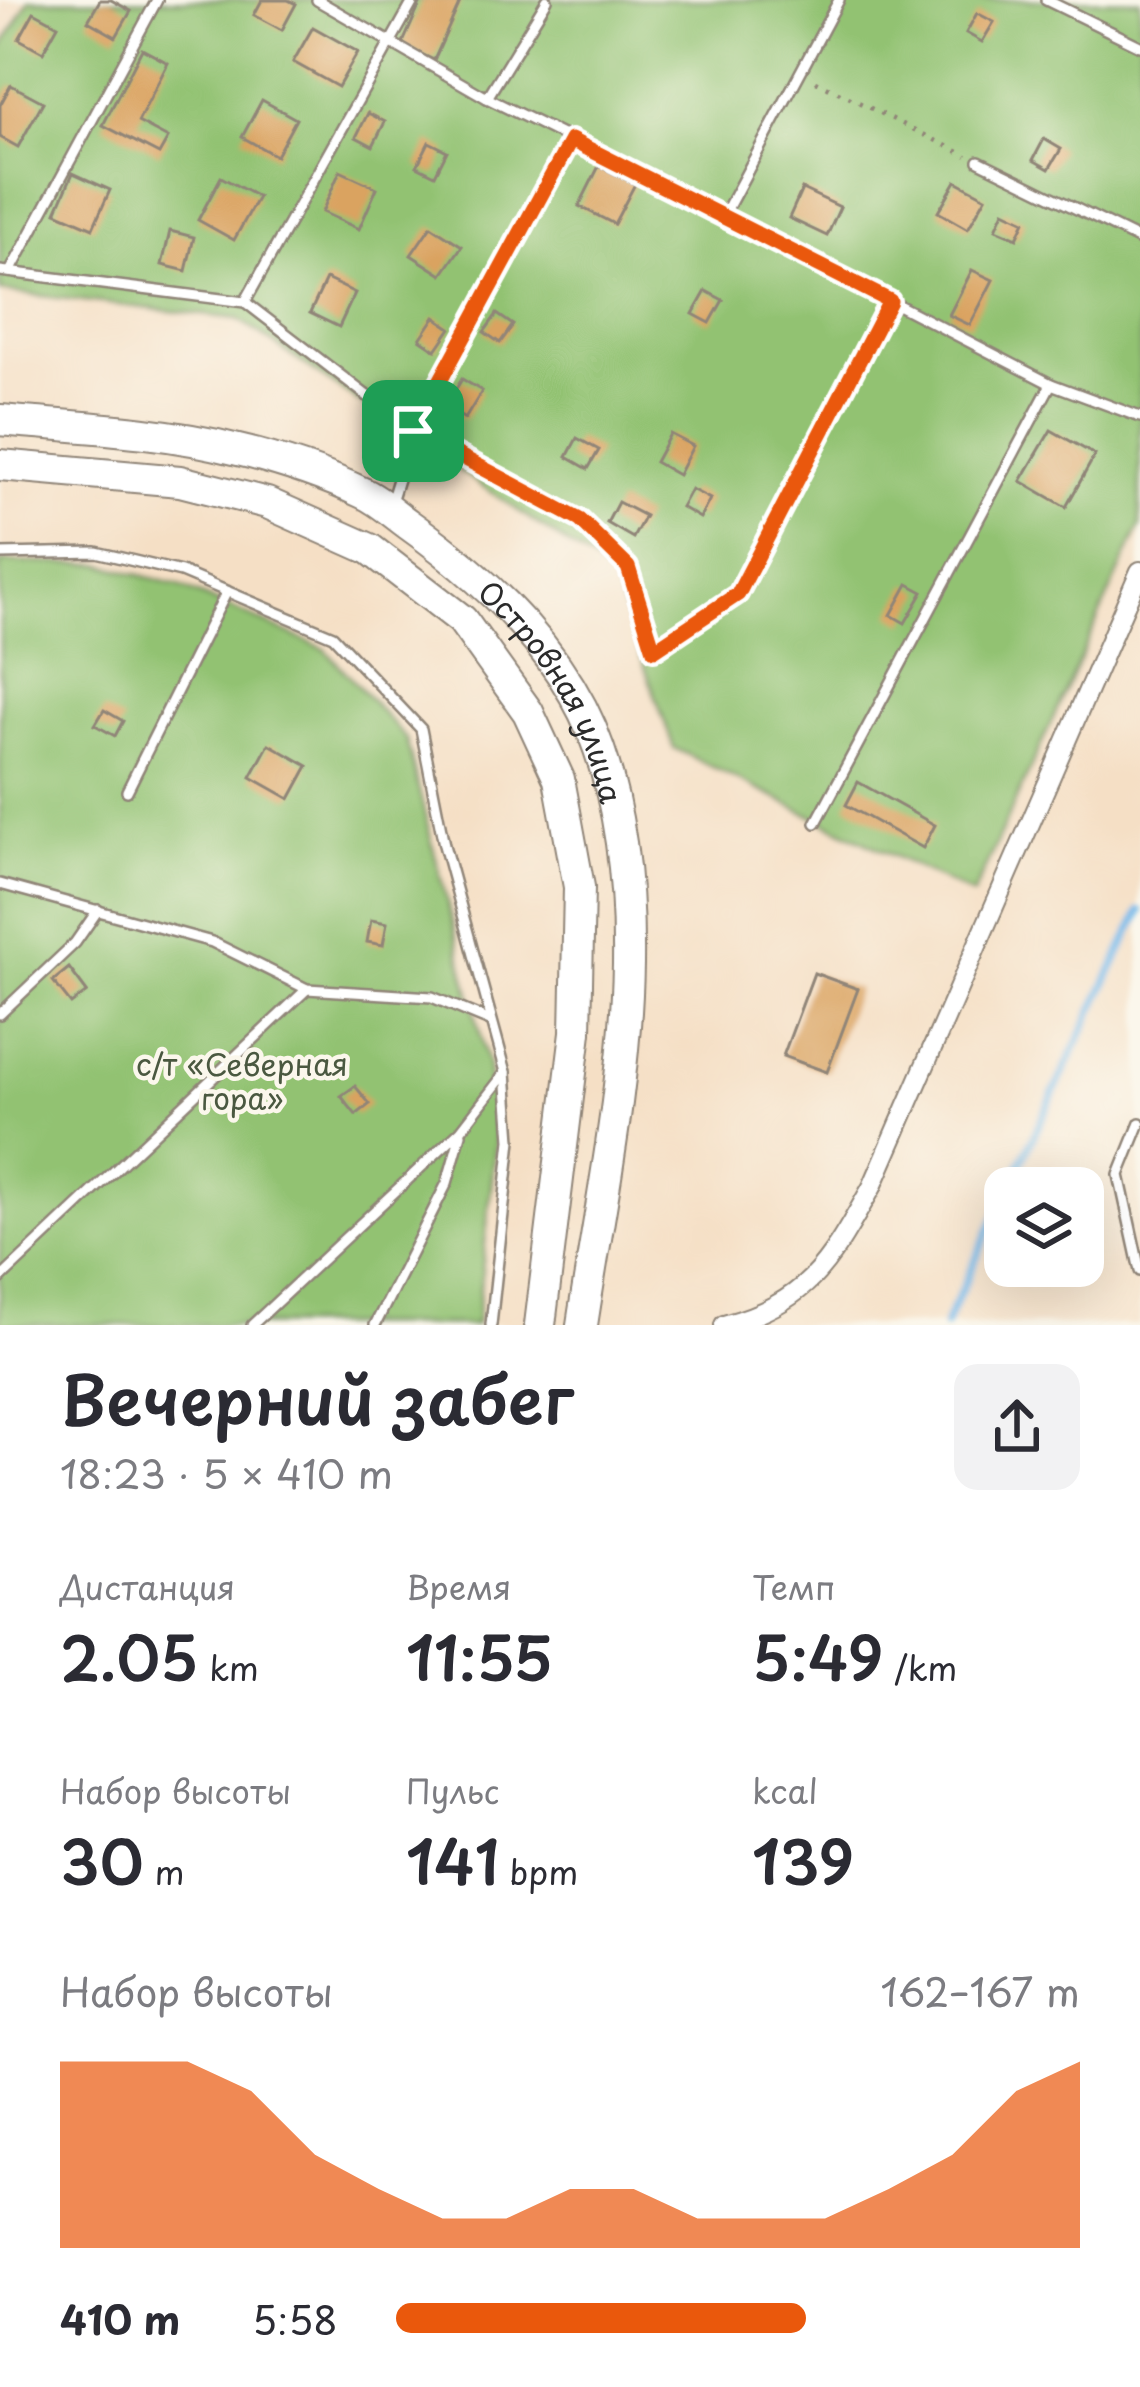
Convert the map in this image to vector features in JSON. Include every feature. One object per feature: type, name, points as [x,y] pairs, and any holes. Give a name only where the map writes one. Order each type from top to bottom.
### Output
[{"type":"main road","name":"Островная улица","points":[[0,420],[232,448],[366,494],[458,560],[504,601],[577,699],[598,746],[610,790],[626,890],[628,965],[613,1118],[582,1325]]},
{"type":"main road","name":"Островная улица","points":[[0,465],[180,481],[267,502],[370,549],[462,620],[528,712],[559,779],[579,887],[577,1032],[540,1325]]},
{"type":"street","points":[[724,1325],[797,1295],[831,1260],[872,1187],[1140,571]]},
{"type":"lane","points":[[157,0],[5,271],[245,302],[413,431],[580,520],[628,567],[654,650],[738,594],[890,301]]},
{"type":"lane","points":[[317,0],[487,98],[1051,384],[1140,417]]},
{"type":"lane","points":[[245,302],[414,0]]},
{"type":"lane","points":[[487,98],[547,0]]},
{"type":"lane","points":[[724,215],[839,0]]},
{"type":"lane","points":[[1046,0],[1140,46]]},
{"type":"lane","points":[[388,510],[413,431],[571,140]]},
{"type":"lane","points":[[979,161],[1140,240]]},
{"type":"lane","points":[[816,823],[1051,384]]},
{"type":"lane","points":[[0,554],[96,553],[182,572],[333,636],[422,729],[444,845],[506,1072],[511,1140],[491,1325]]},
{"type":"lane","points":[[127,790],[227,591]]},
{"type":"lane","points":[[0,884],[212,942],[307,988],[432,997],[490,1021]]},
{"type":"lane","points":[[0,1014],[75,943],[98,910]]},
{"type":"lane","points":[[0,1279],[307,988]]},
{"type":"lane","points":[[252,1325],[461,1130],[506,1072]]},
{"type":"lane","points":[[1140,1123],[1119,1175],[1140,1271]]},
{"type":"lane","points":[[375,1325],[447,1183],[461,1130]]},
{"type":"path","points":[[800,74],[979,161]]},
{"type":"green space","points":[[29,0],[1140,0],[1140,526],[973,895],[674,748],[612,575],[238,319],[0,291],[0,51]]},
{"type":"green space","name":"с/т «Северная гора»","points":[[0,562],[100,564],[177,585],[325,649],[406,739],[488,1065],[496,1143],[476,1325],[0,1325]]},
{"type":"building","points":[[100,0],[111,0],[131,11],[116,37],[88,21]]},
{"type":"building","points":[[262,0],[296,4],[282,30],[254,15]]},
{"type":"building","points":[[422,0],[461,0],[434,60],[402,45]]},
{"type":"building","points":[[34,12],[58,25],[43,52],[19,39]]},
{"type":"building","points":[[977,13],[994,22],[982,42],[966,33]]},
{"type":"building","points":[[313,27],[358,52],[338,87],[293,62]]},
{"type":"building","points":[[142,49],[168,63],[138,122],[168,138],[159,154],[103,125]]},
{"type":"building","points":[[11,85],[43,102],[18,147],[0,137],[0,105]]},
{"type":"building","points":[[262,100],[296,119],[276,156],[242,137]]},
{"type":"building","points":[[368,113],[385,122],[373,146],[356,137]]},
{"type":"building","points":[[1044,139],[1061,149],[1049,169],[1033,160]]},
{"type":"building","points":[[429,142],[447,151],[435,175],[417,166]]},
{"type":"building","points":[[599,166],[635,184],[614,224],[579,206]]},
{"type":"building","points":[[340,171],[377,188],[359,229],[322,212]]},
{"type":"building","points":[[73,173],[110,190],[93,228],[56,212]]},
{"type":"building","points":[[221,177],[258,197],[234,240],[198,220]]},
{"type":"building","points":[[956,181],[986,197],[968,229],[938,212]]},
{"type":"building","points":[[802,189],[840,207],[827,236],[789,218]]},
{"type":"building","points":[[1004,211],[1025,221],[1017,238],[996,229]]},
{"type":"building","points":[[431,226],[462,246],[442,275],[411,255]]},
{"type":"building","points":[[170,231],[194,237],[186,271],[162,265]]},
{"type":"building","points":[[972,270],[993,280],[970,325],[949,315]]},
{"type":"building","points":[[326,279],[355,293],[339,327],[310,313]]},
{"type":"building","points":[[706,291],[723,300],[710,323],[693,314]]},
{"type":"building","points":[[497,314],[513,325],[500,343],[484,332]]},
{"type":"building","points":[[435,317],[451,328],[436,350],[420,339]]},
{"type":"building","points":[[462,379],[482,391],[465,419],[445,407]]},
{"type":"building","points":[[1051,430],[1095,455],[1066,507],[1021,481]]},
{"type":"building","points":[[670,434],[693,446],[678,475],[655,462]]},
{"type":"building","points":[[577,438],[599,450],[588,469],[567,457]]},
{"type":"building","points":[[691,489],[710,499],[700,518],[681,507]]},
{"type":"building","points":[[618,502],[645,516],[633,538],[607,523]]},
{"type":"building","points":[[908,584],[923,592],[905,623],[891,615]]},
{"type":"building","points":[[104,710],[123,721],[115,736],[95,725]]},
{"type":"building","points":[[269,744],[308,766],[290,799],[251,777]]},
{"type":"building","points":[[858,782],[935,825],[923,848],[846,805]]},
{"type":"building","points":[[371,920],[387,923],[383,945],[367,942]]},
{"type":"building","points":[[69,968],[87,992],[71,1004],[53,981]]},
{"type":"building","points":[[814,973],[858,989],[827,1072],[783,1056]]},
{"type":"building","points":[[355,1086],[370,1104],[356,1115],[341,1096]]},
{"type":"waterway","points":[[1019,1167],[1140,911]]},
{"type":"waterway","points":[[945,1325],[984,1241]]},
{"type":"route","points":[[571,140],[890,301],[738,594],[654,650],[628,567],[580,520],[413,431],[571,140]]}]
